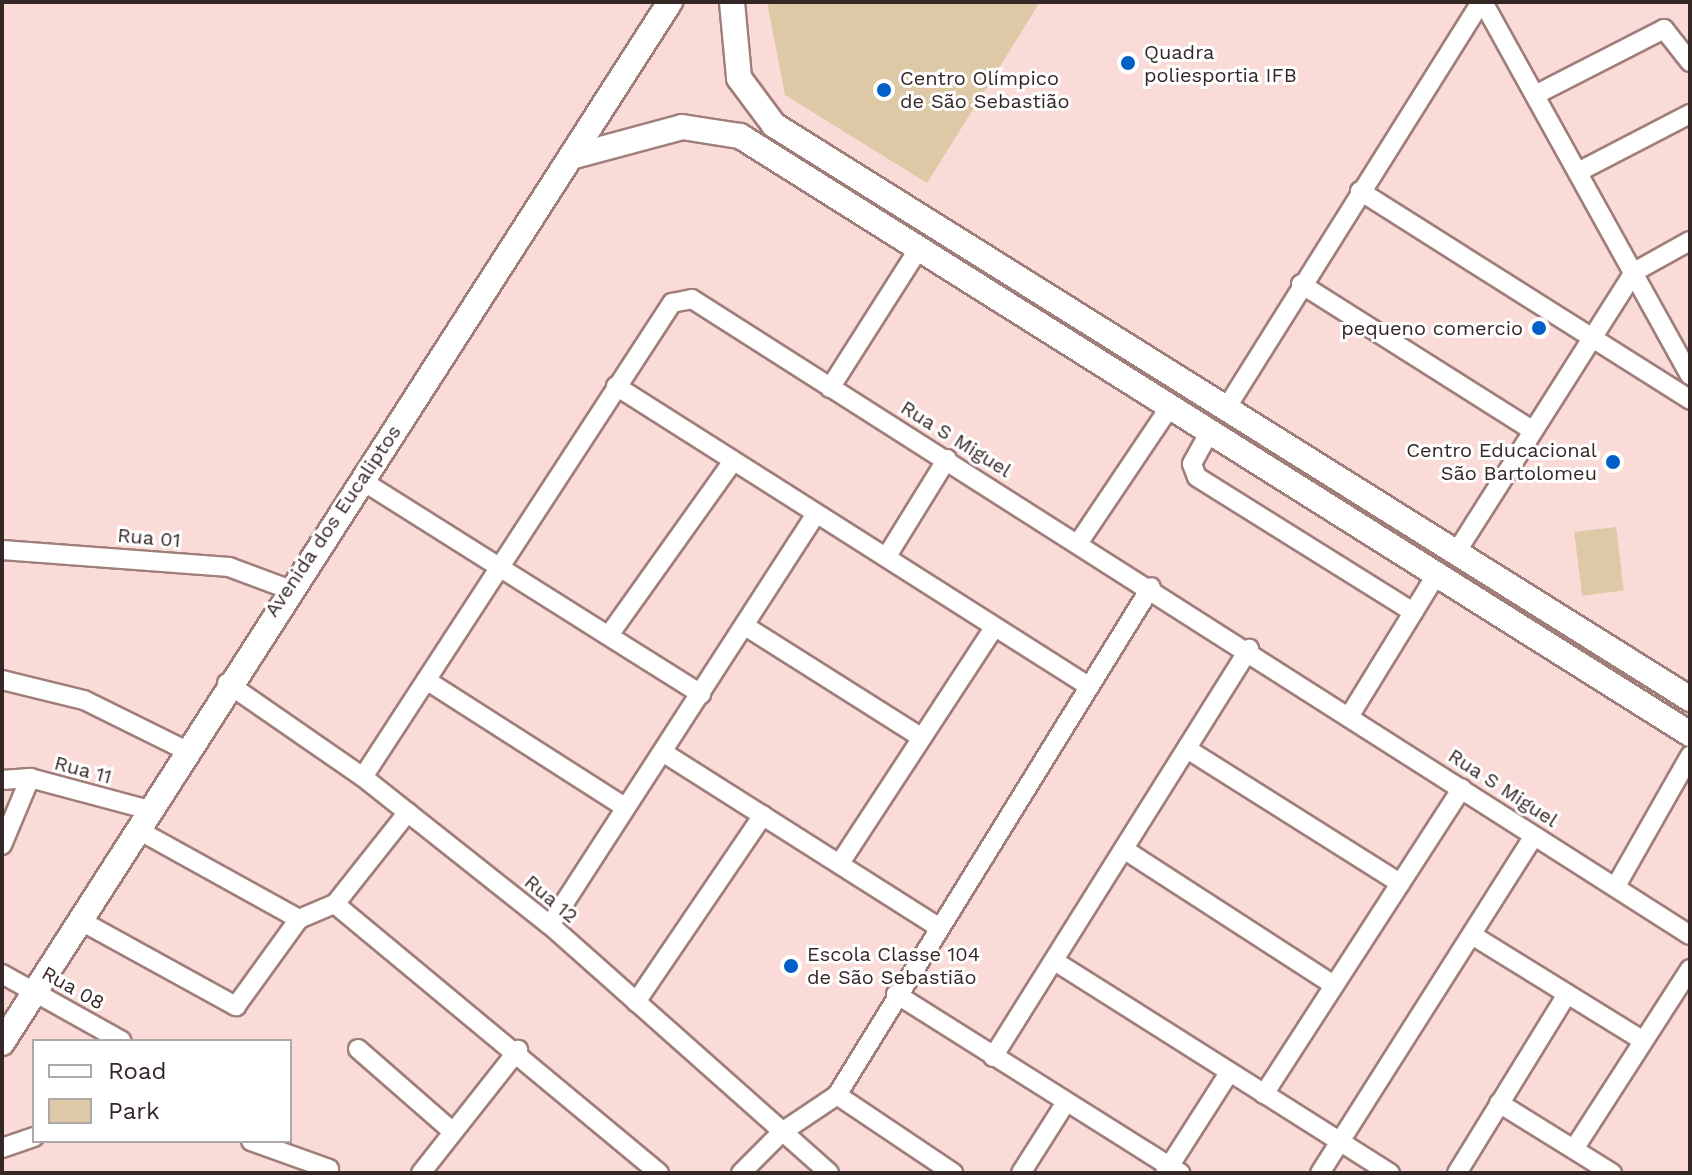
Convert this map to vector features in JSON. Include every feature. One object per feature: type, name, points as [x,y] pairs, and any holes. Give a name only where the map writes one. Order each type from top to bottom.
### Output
[{"type":"street","name":"Avenida dos Eucaliptos","points":[[2,1043],[83,922],[227,683],[670,2]]},
{"type":"street","points":[[732,2],[745,88],[774,125],[1459,548],[1690,699]]},
{"type":"street","points":[[1413,612],[1197,477],[1192,464],[1200,428],[1301,284],[1482,2],[1690,376]]},
{"type":"street","points":[[1535,95],[1664,29],[1690,62]]},
{"type":"street","points":[[1578,172],[1690,114]]},
{"type":"street","points":[[571,157],[710,127],[740,136],[1200,428],[1438,572],[1690,734]]},
{"type":"street","points":[[807,179],[821,156]]},
{"type":"street","points":[[1360,191],[1690,400]]},
{"type":"street","points":[[1459,548],[1634,272],[1690,241]]},
{"type":"street","points":[[830,388],[918,250]]},
{"type":"street","points":[[1301,284],[1532,430]]},
{"type":"street","name":"Rua S Miguel","points":[[363,777],[672,303],[692,299],[1249,649],[1690,935]]},
{"type":"street","points":[[616,386],[1090,687]]},
{"type":"street","points":[[1079,542],[1169,408]]},
{"type":"street","points":[[887,556],[947,459]]},
{"type":"street","points":[[609,635],[733,461]]},
{"type":"street","points":[[361,480],[701,694]]},
{"type":"street","points":[[550,925],[816,514]]},
{"type":"street","name":"Rua 01","points":[[2,550],[229,567],[288,589]]},
{"type":"street","points":[[1350,715],[1438,572]]},
{"type":"street","points":[[741,1173],[782,1132],[837,1095],[896,994],[1151,587]]},
{"type":"street","points":[[745,626],[922,738]]},
{"type":"street","points":[[840,863],[994,628]]},
{"type":"street","points":[[993,1057],[1056,962],[1249,649]]},
{"type":"street","points":[[2,680],[84,700],[187,751]]},
{"type":"street","points":[[426,680],[626,808]]},
{"type":"street","name":"Rua 12","points":[[227,683],[363,777],[550,925],[829,1173]]},
{"type":"street","points":[[1187,749],[1400,883]]},
{"type":"street","points":[[664,753],[938,927]]},
{"type":"street","points":[[1616,886],[1690,756]]},
{"type":"street","points":[[2,845],[30,778]]},
{"type":"street","name":"Rua 11","points":[[2,780],[30,778],[146,821],[299,919]]},
{"type":"street","points":[[1264,1094],[1462,788]]},
{"type":"street","points":[[83,922],[236,1006],[299,919],[335,904],[408,812]]},
{"type":"street","points":[[636,1002],[763,815]]},
{"type":"street","points":[[1320,1173],[1534,836]]},
{"type":"street","points":[[1125,850],[1334,985]]},
{"type":"street","points":[[335,904],[518,1050],[659,1173]]},
{"type":"street","points":[[1472,935],[1642,1040]]},
{"type":"street","points":[[1056,962],[1390,1173]]},
{"type":"street","points":[[1574,1149],[1690,969]]},
{"type":"street","name":"Rua 08","points":[[2,974],[119,1039]]},
{"type":"street","points":[[896,994],[1172,1171],[1229,1073]]},
{"type":"street","points":[[1457,1173],[1567,994]]},
{"type":"street","points":[[358,1049],[452,1131]]},
{"type":"street","points":[[421,1173],[518,1050]]},
{"type":"street","points":[[837,1095],[953,1173]]},
{"type":"street","points":[[1021,1173],[1066,1102]]},
{"type":"street","points":[[1499,1103],[1612,1173]]},
{"type":"street","points":[[2,1148],[32,1138]]},
{"type":"street","points":[[256,1143],[332,1171]]},
{"type":"street","points":[[292,1143],[332,1171]]},
{"type":"green space","name":"Centro Olímpico de São Sebastião","points":[[767,2],[1040,2],[927,183],[785,95]]},
{"type":"green space","points":[[1616,527],[1624,591],[1582,596],[1574,532]]},
{"type":"place","name":"Quadra poliesportia IFB","points":[[1128,63]]},
{"type":"place","name":"Centro Olímpico de São Sebastião","points":[[884,90]]},
{"type":"place","name":"pequeno comercio","points":[[1539,328]]},
{"type":"place","name":"Centro Educacional São Bartolomeu","points":[[1613,462]]},
{"type":"place","name":"Escola Classe 104 de São Sebastião","points":[[791,966]]}]
